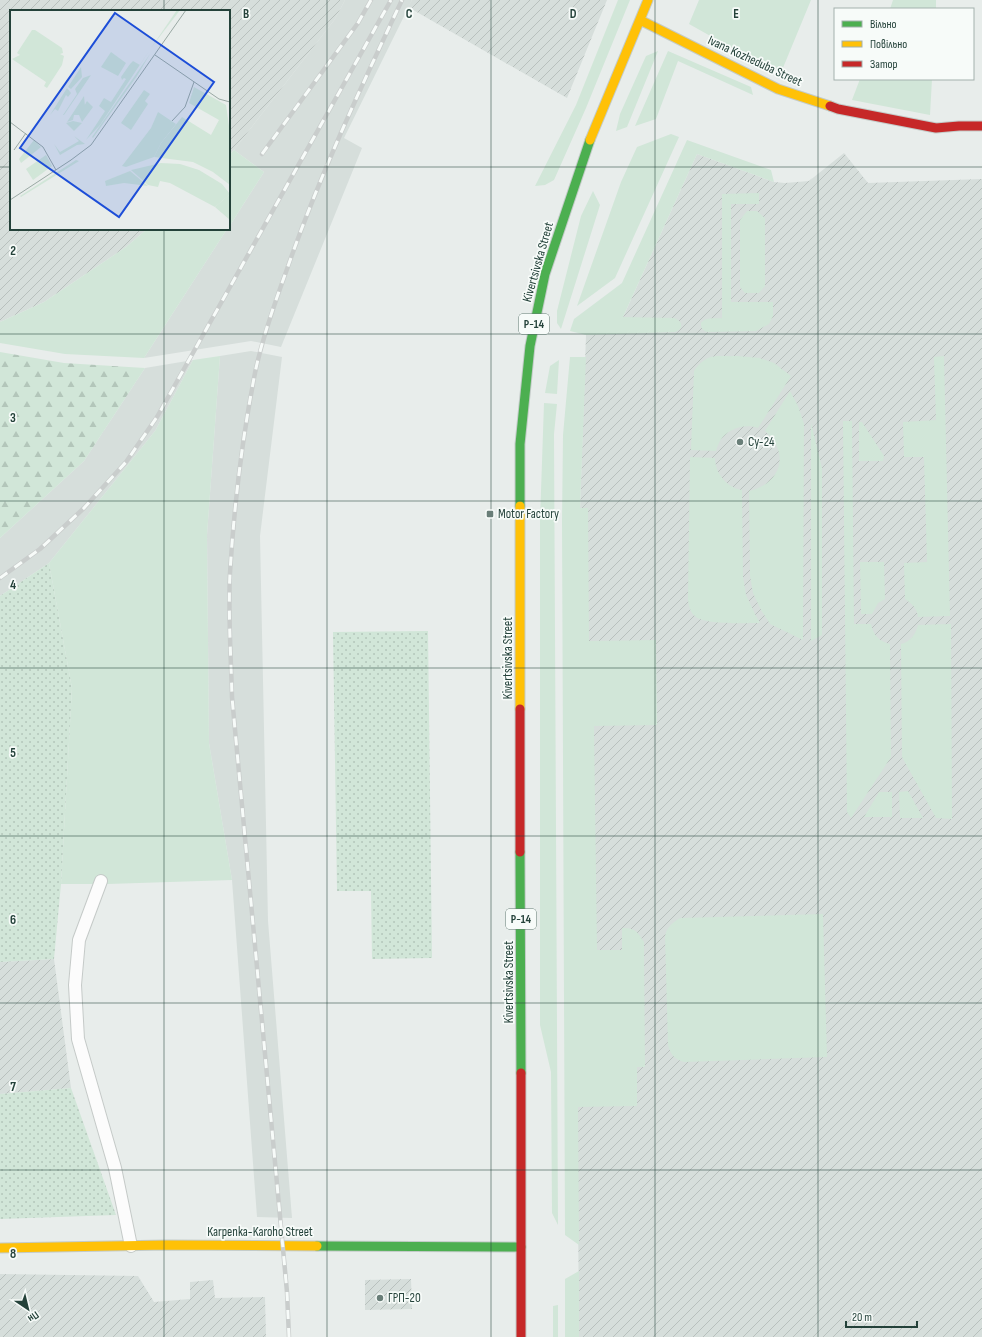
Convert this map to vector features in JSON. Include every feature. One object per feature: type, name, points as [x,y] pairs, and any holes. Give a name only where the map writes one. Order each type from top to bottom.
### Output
[{"type":"main road","name":"Kivertsivska Street","points":[[521,1337],[522,1140],[520,444],[530,346],[545,274],[585,154],[648,0]]},
{"type":"main road","name":"Ivana Kozheduba Street","points":[[640,20],[778,89],[838,109],[936,128],[982,126]]},
{"type":"main road","name":"Karpenka-Karoho Street","points":[[0,1248],[311,1245],[521,1247]]},
{"type":"lane","points":[[101,881],[79,940],[75,985],[78,1039],[115,1168],[131,1246]]},
{"type":"shaded area","points":[[0,0],[345,0],[335,19],[230,154],[230,10],[10,10],[10,230],[146,230],[126,247],[44,302],[0,322]]},
{"type":"shaded area","points":[[345,0],[412,0],[344,138],[362,148],[281,347],[251,341],[144,358],[226,230],[230,230],[230,225],[264,172],[234,150],[335,19]]},
{"type":"shaded area","points":[[412,0],[607,0],[567,98],[408,7]]},
{"type":"shaded area","points":[[844,153],[868,183],[982,179],[982,1337],[579,1337],[574,686],[586,335],[619,326],[697,154],[774,182],[785,183],[809,181]]},
{"type":"shaded area","points":[[251,351],[282,357],[260,536],[268,921],[292,1218],[257,1217],[232,880],[209,743],[207,535],[220,356]]},
{"type":"shaded area","points":[[193,360],[155,431],[49,563],[0,596],[0,538],[84,461],[145,368]]},
{"type":"shaded area","points":[[54,959],[71,1088],[0,1094],[0,962]]},
{"type":"shaded area","points":[[0,1274],[138,1276],[154,1302],[190,1299],[190,1282],[213,1280],[215,1298],[265,1297],[266,1337],[0,1337]]},
{"type":"shaded area","points":[[411,1279],[412,1309],[365,1310],[365,1280]]},
{"type":"green space","points":[[618,0],[630,0],[586,108],[554,180],[545,185],[535,186],[576,105]]},
{"type":"green space","points":[[699,0],[811,0],[780,75],[689,24]]},
{"type":"green space","points":[[893,0],[936,0],[936,8],[890,8]]},
{"type":"green space","points":[[658,51],[627,127],[616,131],[620,114],[646,56]]},
{"type":"green space","points":[[668,51],[751,87],[753,95],[678,61],[656,119],[635,126]]},
{"type":"green space","points":[[860,80],[932,80],[930,115],[852,100]]},
{"type":"green space","points":[[671,134],[679,137],[615,278],[577,306],[621,182],[637,147]]},
{"type":"green space","points":[[687,140],[771,170],[774,182],[697,154],[623,317],[674,318],[681,323],[680,329],[675,332],[586,335],[570,331],[574,319],[622,283]]},
{"type":"green space","points":[[234,150],[264,172],[230,225],[230,154]]},
{"type":"green space","points":[[593,191],[600,205],[561,329],[557,323],[557,311],[581,216]]},
{"type":"green space","points":[[759,193],[759,204],[731,204],[731,302],[773,302],[773,316],[769,324],[756,331],[707,332],[703,330],[701,323],[705,319],[722,318],[722,194]]},
{"type":"green space","points":[[747,211],[757,211],[765,218],[765,286],[759,293],[745,293],[740,287],[740,220]]},
{"type":"green space","points":[[146,230],[226,230],[144,358],[65,354],[0,343],[0,322],[44,302],[126,247]]},
{"type":"green space","points":[[0,352],[64,363],[145,368],[84,461],[0,538]]},
{"type":"green space","points":[[220,356],[207,535],[209,743],[232,880],[61,884],[72,688],[49,563],[155,431],[193,360]]},
{"type":"green space","points":[[717,356],[760,358],[774,363],[791,376],[758,428],[748,426],[732,430],[723,437],[716,451],[691,450],[694,371],[708,358]]},
{"type":"green space","points":[[944,356],[950,616],[918,617],[914,606],[905,599],[904,563],[927,562],[924,457],[904,457],[903,422],[936,420],[934,357]]},
{"type":"green space","points":[[570,357],[586,357],[580,508],[588,508],[589,641],[656,640],[657,725],[594,726],[597,950],[622,950],[622,928],[635,931],[644,942],[645,1067],[637,1067],[637,1106],[578,1107],[579,1245],[565,1235],[562,521],[563,435]]},
{"type":"green space","points":[[559,360],[557,394],[545,393],[550,366]]},
{"type":"green space","points":[[790,391],[798,406],[804,424],[803,640],[770,624],[753,593],[750,576],[749,491],[760,487],[769,481],[779,466],[780,458],[778,449],[773,440],[765,431]]},
{"type":"green space","points":[[544,403],[557,404],[554,434],[558,1225],[552,1213],[551,1072],[540,1025],[540,521]]},
{"type":"green space","points":[[843,421],[852,421],[854,624],[871,624],[873,631],[878,637],[883,642],[890,644],[891,757],[851,818],[847,812]]},
{"type":"green space","points":[[859,422],[862,422],[884,456],[883,461],[859,461]]},
{"type":"green space","points":[[811,423],[822,468],[822,635],[811,641]]},
{"type":"green space","points":[[690,457],[715,458],[717,469],[723,479],[731,486],[742,490],[743,577],[746,595],[760,623],[726,623],[701,620],[692,614],[688,600]]},
{"type":"green space","points":[[860,562],[884,562],[885,599],[878,603],[872,614],[861,614]]},
{"type":"green space","points":[[49,563],[72,688],[61,884],[54,959],[0,962],[0,596]]},
{"type":"green space","points":[[951,624],[952,819],[936,818],[902,757],[901,644],[912,637],[918,625]]},
{"type":"green space","points":[[428,631],[432,958],[372,959],[371,891],[337,891],[333,632]]},
{"type":"green space","points":[[908,791],[923,818],[900,818],[899,792]]},
{"type":"green space","points":[[879,792],[892,792],[892,817],[864,817]]},
{"type":"green space","points":[[823,914],[827,1057],[684,1062],[673,1056],[668,1045],[665,936],[667,930],[672,924],[680,918]]},
{"type":"green space","points":[[71,1088],[116,1215],[0,1219],[0,1094]]},
{"type":"green space","points":[[579,1271],[579,1337],[565,1337],[565,1279]]},
{"type":"green space","points":[[558,1305],[558,1337],[553,1337],[553,1306]]},
{"type":"railway","points":[[262,154],[358,23],[371,0]]},
{"type":"railway","points":[[0,578],[40,549],[84,508],[126,462],[157,417],[391,0]]},
{"type":"railway","points":[[289,1337],[287,1292],[232,697],[229,588],[234,523],[242,448],[250,398],[261,348],[277,297],[298,237],[326,169],[355,101],[402,0]]},
{"type":"traffic: fast","points":[[520,506],[520,444],[530,346],[545,274],[590,140]]},
{"type":"traffic: fast","points":[[520,852],[521,1073]]},
{"type":"traffic: fast","points":[[317,1246],[521,1247]]},
{"type":"traffic: slow","points":[[590,140],[648,0]]},
{"type":"traffic: slow","points":[[640,20],[778,89],[830,106]]},
{"type":"traffic: slow","points":[[520,506],[520,709]]},
{"type":"traffic: slow","points":[[0,1248],[167,1245],[317,1246]]},
{"type":"traffic: jam","points":[[830,106],[838,109],[936,128],[982,126]]},
{"type":"traffic: jam","points":[[520,709],[520,852]]},
{"type":"traffic: jam","points":[[521,1073],[521,1337]]},
{"type":"place","name":"Су-24","points":[[740,442]]},
{"type":"place","name":"Motor Factory","points":[[490,514]]},
{"type":"place","name":"ГРП-20","points":[[380,1298]]}]
